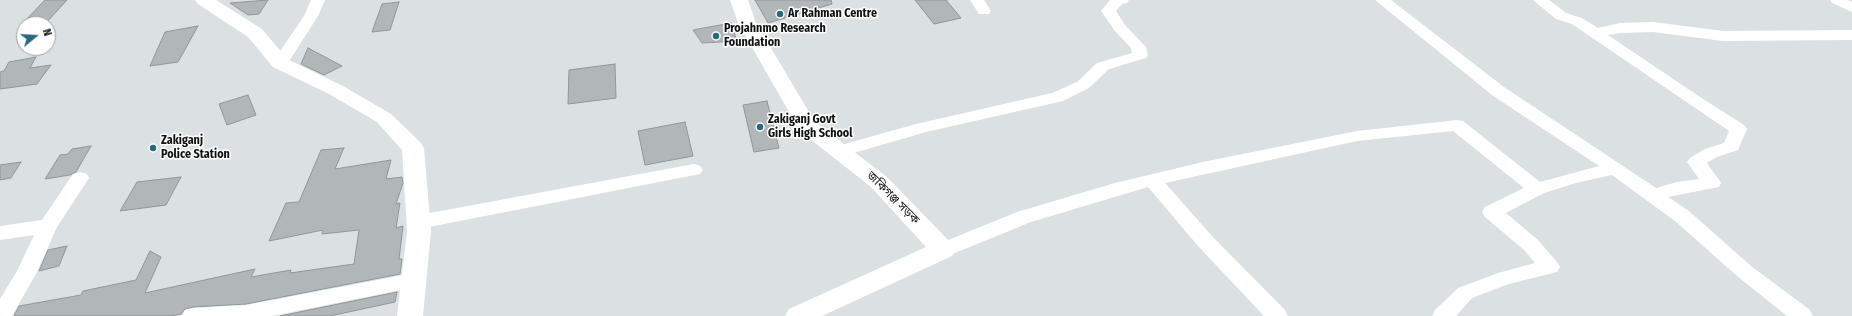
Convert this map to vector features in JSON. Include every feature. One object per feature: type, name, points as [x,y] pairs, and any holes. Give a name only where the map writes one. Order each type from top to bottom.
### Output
[{"type":"street","points":[[204,0],[255,33],[280,63],[336,90],[384,118],[413,148],[419,222],[410,316]]},
{"type":"street","points":[[280,63],[311,16],[318,0]]},
{"type":"street","name":"জকিগঞ্জ সড়ক","points":[[739,0],[747,23],[807,126],[880,182],[943,250]]},
{"type":"street","points":[[840,152],[922,128],[1057,98],[1083,85],[1103,66],[1140,55],[1138,47],[1120,28],[1108,11],[1117,1],[1122,0]]},
{"type":"street","points":[[1382,0],[1498,91],[1682,216],[1744,271],[1802,316]]},
{"type":"street","points":[[1540,0],[1561,16],[1577,21],[1694,101],[1738,129],[1732,146],[1711,153],[1696,162],[1712,183],[1677,188],[1653,195]]},
{"type":"street","points":[[1837,0],[1852,8]]},
{"type":"street","points":[[1594,33],[1620,28],[1653,27],[1723,36],[1852,35]]},
{"type":"street","points":[[798,316],[943,250],[1024,217],[1122,187],[1357,136],[1457,125],[1537,189]]},
{"type":"street","points":[[1443,316],[1465,293],[1505,278],[1550,267],[1531,245],[1492,212],[1537,189],[1573,178],[1614,169]]},
{"type":"street","points":[[419,222],[694,170]]},
{"type":"street","points":[[1,316],[27,272],[48,226],[80,178]]},
{"type":"street","points":[[1152,180],[1205,241],[1277,316]]},
{"type":"street","points":[[0,233],[48,226]]},
{"type":"street","points":[[193,316],[246,313],[414,281]]},
{"type":"building","points":[[45,0],[67,0],[52,16],[30,16]]},
{"type":"building","points":[[268,0],[259,14],[248,15],[230,3]]},
{"type":"building","name":"Ar Rahman Centre","points":[[755,0],[831,0],[832,4],[768,23]]},
{"type":"building","points":[[915,0],[946,0],[961,18],[934,24]]},
{"type":"building","points":[[399,2],[390,30],[372,32],[382,4]]},
{"type":"building","name":"Projahnmo Research Foundation","points":[[731,23],[737,41],[702,43],[693,30]]},
{"type":"building","points":[[198,26],[178,62],[150,66],[165,32]]},
{"type":"building","points":[[308,48],[342,66],[324,75],[301,64]]},
{"type":"building","points":[[36,57],[30,68],[51,65],[37,84],[0,89],[0,72],[4,71],[9,62]]},
{"type":"building","points":[[615,64],[616,98],[568,104],[569,70]]},
{"type":"building","points":[[248,95],[256,115],[227,125],[219,104]]},
{"type":"building","name":"Zakiganj Govt Girls High School","points":[[767,101],[779,148],[754,152],[743,105]]},
{"type":"building","points":[[685,122],[693,156],[645,165],[638,131]]},
{"type":"building","points":[[91,146],[76,172],[70,175],[45,179],[60,155],[68,154],[72,149]]},
{"type":"building","points":[[344,148],[335,169],[391,160],[386,179],[402,177],[403,183],[396,204],[400,203],[396,228],[403,226],[399,259],[402,259],[400,274],[246,304],[193,307],[185,309],[181,314],[171,316],[14,316],[19,306],[81,295],[83,291],[136,280],[150,251],[161,257],[145,293],[255,269],[251,277],[291,270],[290,273],[354,264],[359,230],[322,234],[323,230],[269,241],[286,203],[299,202],[321,150]]},
{"type":"building","points":[[21,162],[11,178],[0,180],[0,165]]},
{"type":"building","points":[[181,177],[166,205],[120,211],[137,182]]},
{"type":"building","points":[[67,246],[59,266],[39,271],[48,250]]},
{"type":"building","points":[[397,292],[395,302],[330,316],[280,316]]},
{"type":"place","name":"Ar Rahman Centre","points":[[780,14]]},
{"type":"place","name":"Projahnmo Research Foundation","points":[[716,36]]},
{"type":"place","name":"Zakiganj Govt Girls High School","points":[[760,127]]},
{"type":"place","name":"Zakiganj Police Station","points":[[153,148]]}]
